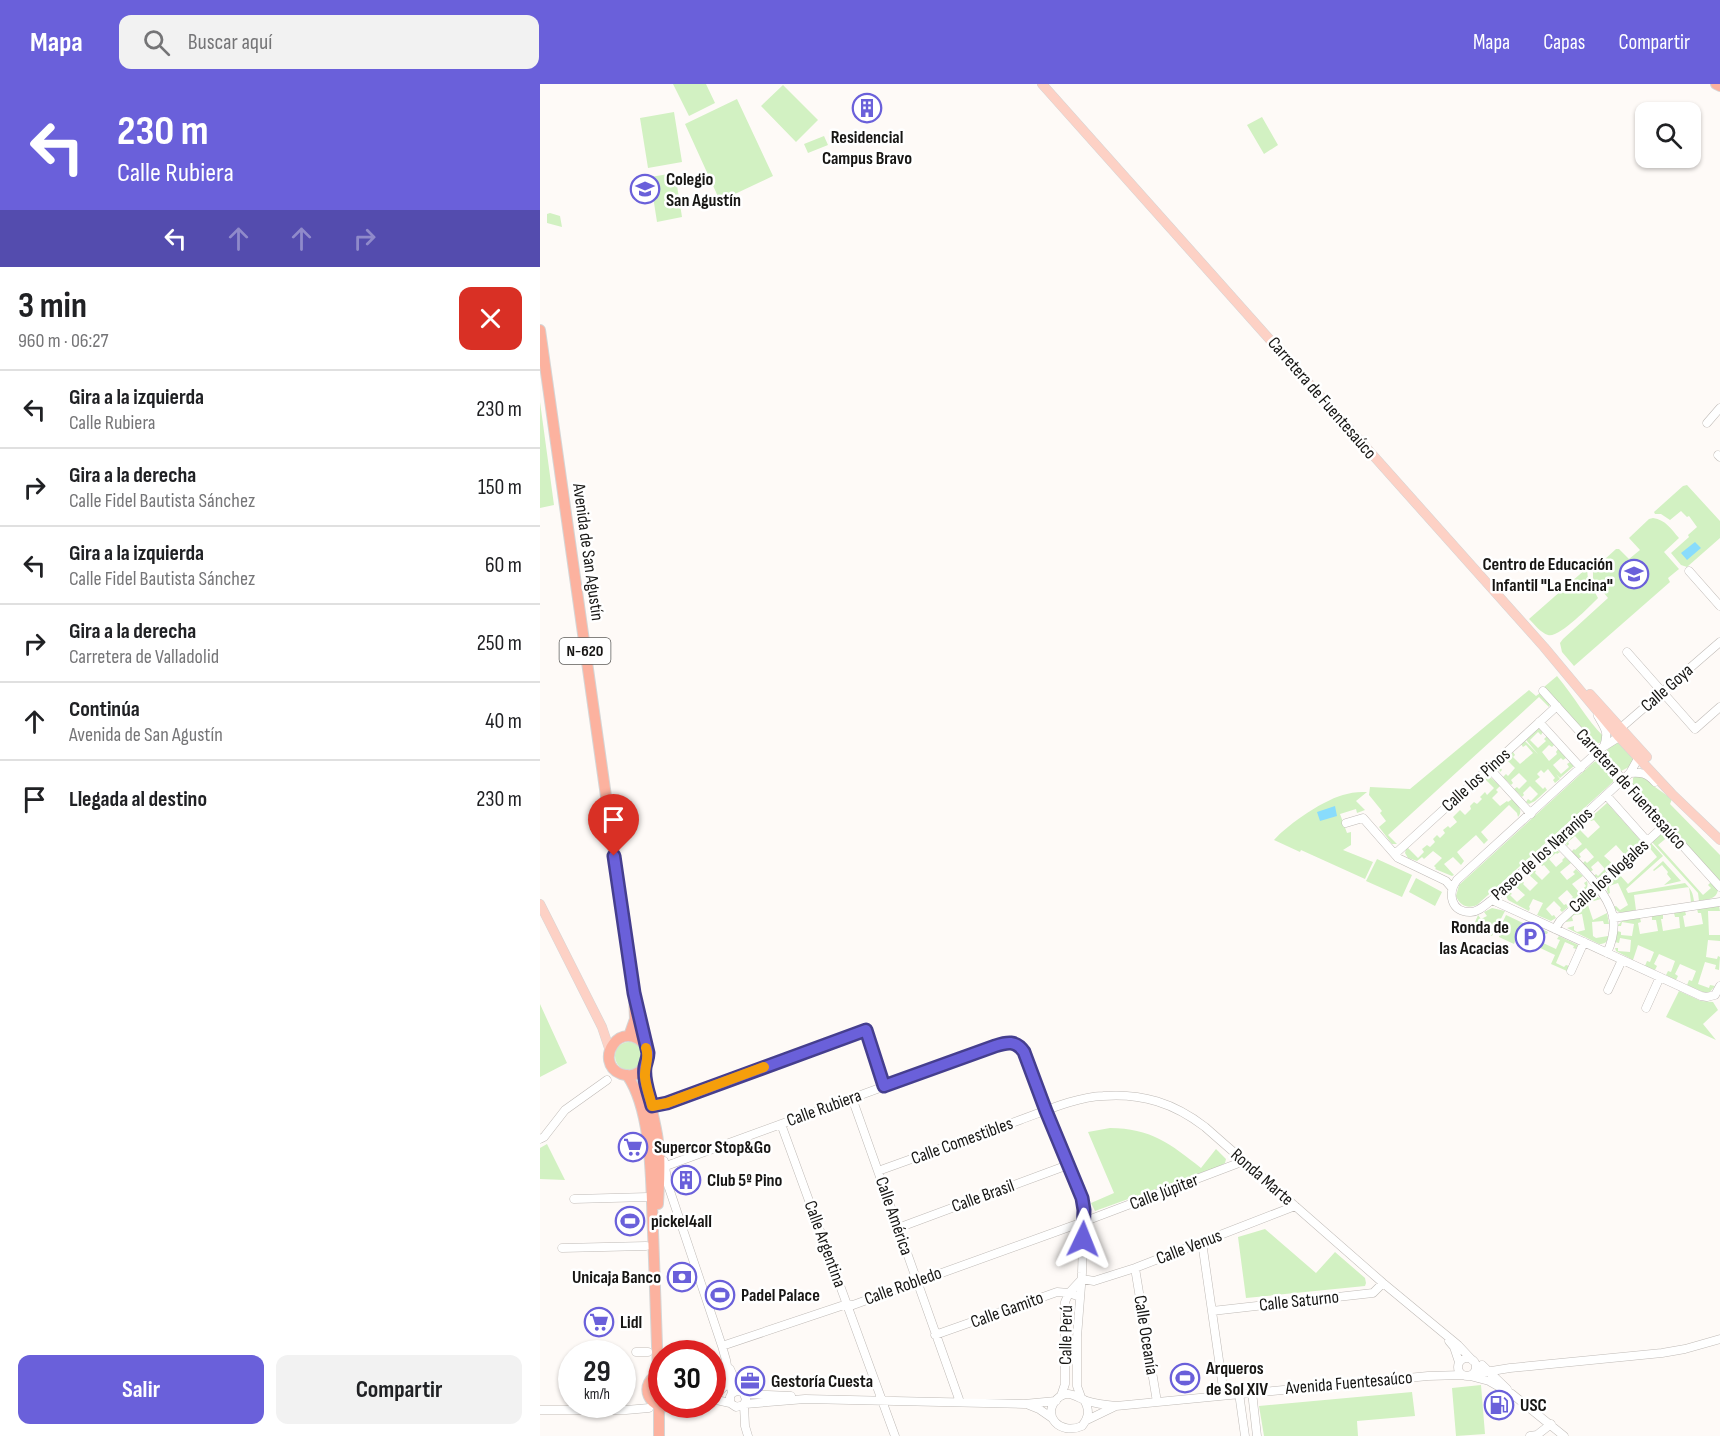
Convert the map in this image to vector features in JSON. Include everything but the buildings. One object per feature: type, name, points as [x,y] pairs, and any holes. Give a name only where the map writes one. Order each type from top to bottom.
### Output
[{"type":"highway","points":[[1716,84],[1720,86]]},
{"type":"highway","name":"Avenida de San Agustín","points":[[540,330],[634,993],[635,1019],[624,1037]]},
{"type":"highway","name":"Avenida de San Agustín","points":[[634,993],[639,1008],[645,1046]]},
{"type":"highway","points":[[624,1037],[635,1037],[645,1046]]},
{"type":"highway","name":"N-620","points":[[610,1050],[615,1042],[624,1037]]},
{"type":"highway","name":"N-620","points":[[645,1046],[648,1060],[645,1066]]},
{"type":"highway","points":[[610,1050],[612,1067],[617,1072],[634,1075],[645,1066]]},
{"type":"highway","points":[[645,1066],[645,1078],[659,1148],[655,1279]]},
{"type":"highway","points":[[625,1075],[633,1084],[640,1103],[647,1141],[658,1340]]},
{"type":"highway","points":[[656,1418],[659,1436]]},
{"type":"main road","name":"Carretera de Fuentesaúco","points":[[1042,84],[1544,647],[1604,720],[1620,733]]},
{"type":"main road","name":"Carretera de Fuentesaúco","points":[[1544,647],[1570,672],[1620,733]]},
{"type":"main road","points":[[1620,733],[1640,755]]},
{"type":"main road","name":"Carretera de Fuentesaúco","points":[[1640,755],[1661,773],[1720,840]]},
{"type":"main road","name":"Carretera de Fuentesaúco","points":[[1640,755],[1672,794],[1720,840]]},
{"type":"main road","points":[[540,904],[603,1028],[610,1050]]},
{"type":"main road","points":[[603,1028],[624,1037]]},
{"type":"street","points":[[1707,423],[1720,408]]},
{"type":"street","points":[[1689,571],[1720,606]]},
{"type":"street","name":"Calle Goya","points":[[1620,733],[1623,726],[1720,642]]},
{"type":"street","points":[[1627,652],[1695,729],[1720,707]]},
{"type":"street","name":"Carretera de Fuentesaúco","points":[[1543,691],[1601,750],[1623,780],[1720,887]]},
{"type":"street","points":[[1591,704],[1606,730],[1607,737],[1601,750]]},
{"type":"street","name":"Calle los Pinos","points":[[1395,854],[1557,706]]},
{"type":"street","points":[[1539,722],[1581,768]]},
{"type":"street","name":"Paseo de los Naranjos","points":[[1620,733],[1457,880],[1452,888],[1452,900],[1456,907],[1464,911],[1475,911],[1492,900],[1623,780],[1630,773],[1640,755]]},
{"type":"street","points":[[1489,768],[1531,814]]},
{"type":"street","points":[[1630,773],[1641,772],[1649,775],[1672,794]]},
{"type":"street","points":[[1606,795],[1647,841]]},
{"type":"street","points":[[1346,823],[1364,818],[1403,861],[1446,881],[1452,888]]},
{"type":"street","name":"Calle los Nogales","points":[[1555,929],[1560,921],[1597,886],[1665,825]]},
{"type":"street","points":[[1556,841],[1597,886],[1604,897],[1613,918],[1611,943],[1607,953]]},
{"type":"street","points":[[1492,900],[1701,996],[1707,998],[1715,995],[1720,986]]},
{"type":"street","points":[[1613,918],[1720,902]]},
{"type":"street","points":[[1571,971],[1584,942]]},
{"type":"street","points":[[1608,990],[1622,960]]},
{"type":"street","points":[[1646,1008],[1660,977]]},
{"type":"street","points":[[652,1106],[678,1099],[866,1030],[884,1086]]},
{"type":"street","name":"Calle Rubiera","points":[[666,1166],[995,1046],[1008,1042],[1018,1044]]},
{"type":"street","name":"Calle Perú","points":[[1018,1044],[1024,1052],[1082,1198],[1084,1210],[1077,1386],[1083,1399]]},
{"type":"street","points":[[607,1080],[612,1067]]},
{"type":"street","points":[[540,1139],[565,1110],[607,1080],[625,1075]]},
{"type":"street","name":"Ronda Marte","points":[[1046,1111],[1102,1095],[1138,1096],[1183,1111],[1244,1161],[1383,1284],[1458,1345],[1512,1394]]},
{"type":"street","name":"Calle América","points":[[852,1098],[960,1402]]},
{"type":"street","name":"Calle Comestibles","points":[[878,1171],[1046,1111]]},
{"type":"street","name":"Calle Argentina","points":[[780,1124],[895,1436]]},
{"type":"street","points":[[659,1148],[666,1166],[668,1185],[720,1340]]},
{"type":"street","name":"Calle Júpiter","points":[[1083,1222],[1244,1161]]},
{"type":"street","name":"Calle Brasil","points":[[898,1228],[1068,1165]]},
{"type":"street","points":[[574,1199],[648,1197]]},
{"type":"street","name":"Calle Venus","points":[[1082,1279],[1094,1281],[1135,1268],[1295,1206]]},
{"type":"street","name":"Calle Robledo","points":[[726,1345],[847,1304],[853,1305],[1083,1222]]},
{"type":"street","points":[[1202,1242],[1224,1395]]},
{"type":"street","points":[[562,1248],[646,1246]]},
{"type":"street","name":"Calle Oceanía","points":[[1135,1268],[1156,1402]]},
{"type":"street","name":"Calle Perú","points":[[1059,1398],[1065,1384],[1065,1302],[1069,1293],[1082,1279]]},
{"type":"street","name":"Calle Saturno","points":[[1212,1311],[1373,1293],[1383,1284]]},
{"type":"street","name":"Calle Gamito","points":[[935,1335],[1057,1292],[1080,1297]]},
{"type":"street","name":"Ronda Marte","points":[[1447,1337],[1454,1347],[1458,1363]]},
{"type":"street","name":"Avenida Fuentesaúco","points":[[1083,1399],[1116,1406],[1440,1375],[1468,1375],[1510,1368],[1662,1353],[1720,1339]]},
{"type":"street","points":[[636,1352],[648,1352]]},
{"type":"street","points":[[1467,1358],[1476,1363],[1476,1369],[1468,1375],[1457,1369],[1458,1363],[1467,1358]]},
{"type":"street","points":[[726,1360],[729,1379],[737,1393],[746,1399],[745,1424],[748,1436]]},
{"type":"street","points":[[726,1360],[737,1393]]},
{"type":"street","name":"Avenida Fuentesaúco","points":[[1440,1375],[1458,1363]]},
{"type":"street","name":"Avenida Fuentesaúco","points":[[1476,1363],[1510,1368]]},
{"type":"street","points":[[1503,1384],[1504,1372],[1510,1368]]},
{"type":"street","name":"Ronda Marte","points":[[1468,1375],[1489,1382],[1512,1394],[1564,1436]]},
{"type":"street","points":[[726,1382],[729,1379]]},
{"type":"street","points":[[1252,1392],[1257,1436]]},
{"type":"street","points":[[737,1393],[730,1397],[732,1405],[745,1424]]},
{"type":"street","points":[[726,1394],[790,1396],[805,1399]]},
{"type":"street","points":[[726,1402],[739,1407],[744,1404],[805,1399],[1024,1404],[1075,1394],[1083,1399],[1088,1410],[1087,1420],[1075,1433],[1067,1433],[1039,1409],[1024,1404]]},
{"type":"street","points":[[1239,1394],[1245,1436]]},
{"type":"street","points":[[1052,1418],[1053,1406],[1059,1398]]},
{"type":"street","name":"Avenida Fuentesaúco","points":[[1087,1420],[1116,1406]]},
{"type":"street","points":[[540,1410],[626,1410],[648,1408]]},
{"type":"street","points":[[1530,1436],[1537,1435],[1551,1424]]},
{"type":"green space","points":[[673,84],[706,84],[715,103],[689,116]]},
{"type":"green space","points":[[783,85],[818,120],[796,142],[761,106]]},
{"type":"green space","points":[[737,99],[773,176],[720,201],[685,124]]},
{"type":"green space","points":[[674,112],[682,162],[648,168],[640,118]]},
{"type":"green space","points":[[1262,117],[1278,145],[1264,154],[1247,125]]},
{"type":"green space","points":[[824,136],[828,145],[808,153],[804,144]]},
{"type":"green space","points":[[675,173],[682,217],[657,222],[650,177]]},
{"type":"green space","points":[[547,214],[560,216],[562,227],[547,223]]},
{"type":"green space","points":[[540,402],[554,505],[540,508]]},
{"type":"green space","points":[[1687,485],[1720,521],[1720,538],[1687,567],[1681,565],[1671,553],[1697,527],[1689,516],[1687,517],[1681,511],[1670,520],[1654,512]]},
{"type":"green space","points":[[1653,518],[1665,523],[1679,538],[1664,552],[1679,569],[1668,578],[1670,582],[1574,666],[1562,652],[1560,643],[1608,598],[1601,592],[1593,578],[1593,570],[1616,549],[1619,549],[1629,559],[1640,550],[1629,538]]},
{"type":"green space","points":[[1587,568],[1588,580],[1598,598],[1559,632],[1548,635],[1543,632],[1529,619]]},
{"type":"green space","points":[[1557,676],[1604,737],[1602,742],[1596,744],[1593,742],[1544,687]]},
{"type":"green space","points":[[1529,690],[1536,696],[1540,693],[1550,704],[1549,707],[1539,697],[1388,835],[1397,844],[1392,844],[1379,827],[1386,821],[1380,813],[1382,811],[1369,795],[1370,787],[1410,789]]},
{"type":"green space","points":[[1539,728],[1543,732],[1541,735],[1538,732],[1530,740],[1538,748],[1546,741],[1544,739],[1547,736],[1554,745],[1552,747],[1549,745],[1542,752],[1549,761],[1557,754],[1558,749],[1566,758],[1563,760],[1561,758],[1553,765],[1561,774],[1569,767],[1567,764],[1570,762],[1574,766],[1560,778],[1556,774],[1560,779],[1555,783],[1553,780],[1555,778],[1548,769],[1544,773],[1541,770],[1537,774],[1540,777],[1535,781],[1547,790],[1529,804],[1526,802],[1528,799],[1531,801],[1538,794],[1530,786],[1522,797],[1514,789],[1517,787],[1519,789],[1527,781],[1519,773],[1511,780],[1513,783],[1511,785],[1503,777],[1506,774],[1508,776],[1515,768],[1507,760],[1500,767],[1502,770],[1500,772],[1499,769],[1500,766],[1503,761],[1513,752],[1515,755],[1513,757],[1520,764],[1533,753],[1526,745],[1523,747],[1521,744],[1525,741],[1538,754],[1526,740]]},
{"type":"green space","points":[[1617,741],[1636,760],[1621,771],[1607,757],[1607,750]]},
{"type":"green space","points":[[1598,761],[1613,775],[1613,782],[1477,905],[1467,907],[1462,904],[1456,896],[1459,885],[1594,762]]},
{"type":"green space","points":[[1489,776],[1500,786],[1492,798],[1500,806],[1512,799],[1520,810],[1518,817],[1509,805],[1481,832],[1488,840],[1484,844],[1476,835],[1457,852],[1464,861],[1461,865],[1453,857],[1444,864],[1454,875],[1452,876],[1435,869],[1434,866],[1442,858],[1433,851],[1424,859],[1422,857],[1417,861],[1408,858],[1405,853],[1406,849],[1408,848],[1418,858],[1424,852],[1422,849],[1427,845],[1430,847],[1435,842],[1433,839],[1437,835],[1440,838],[1445,833],[1443,830],[1457,822],[1453,817],[1460,810],[1465,815],[1474,802],[1477,804],[1485,792],[1487,795],[1494,788],[1484,778]]},
{"type":"green space","points":[[1636,776],[1646,778],[1672,799],[1670,804],[1720,855],[1720,881],[1633,786],[1633,778]]},
{"type":"green space","points":[[1367,792],[1356,801],[1365,810],[1357,813],[1356,809],[1340,814],[1347,833],[1351,832],[1351,845],[1343,850],[1373,862],[1365,879],[1274,840],[1298,819],[1318,806],[1338,796]]},
{"type":"green space","points":[[1607,803],[1641,841],[1625,855],[1616,845],[1604,856],[1614,865],[1598,878],[1594,876],[1596,874],[1598,876],[1605,869],[1598,861],[1591,867],[1593,870],[1590,872],[1582,864],[1594,857],[1586,848],[1579,854],[1581,857],[1578,859],[1571,852],[1582,844],[1575,836],[1567,846],[1566,843],[1580,827],[1588,838],[1600,827],[1594,820],[1589,819]]},
{"type":"green space","points":[[1661,834],[1670,835],[1658,845],[1703,895],[1711,888],[1708,885],[1711,882],[1718,890],[1713,897],[1699,901],[1698,893],[1652,842]]},
{"type":"green space","points":[[1651,843],[1663,856],[1626,889],[1628,893],[1685,883],[1689,887],[1634,895],[1636,910],[1618,912],[1614,907],[1620,910],[1628,905],[1618,883],[1609,886],[1610,893],[1608,894],[1606,886],[1618,873],[1628,884],[1657,857],[1648,846]]},
{"type":"green space","points":[[1555,850],[1560,852],[1549,859],[1556,867],[1565,857],[1571,863],[1560,872],[1567,880],[1575,874],[1573,872],[1576,869],[1583,876],[1572,884],[1579,892],[1586,886],[1584,883],[1587,881],[1588,884],[1584,893],[1574,902],[1567,890],[1558,898],[1568,907],[1562,912],[1554,901],[1546,909],[1556,918],[1551,921],[1537,915],[1543,903],[1533,899],[1529,911],[1508,900],[1506,896],[1509,891],[1517,902],[1525,895],[1515,886],[1522,880],[1530,891],[1538,883],[1528,874],[1534,869],[1542,880],[1550,872],[1540,863]]},
{"type":"green space","points":[[1377,859],[1412,875],[1402,897],[1366,881]]},
{"type":"green space","points":[[1663,861],[1681,881],[1664,885],[1671,879],[1668,872],[1662,865],[1653,870]]},
{"type":"green space","points":[[1416,878],[1442,892],[1435,906],[1409,892]]},
{"type":"green space","points":[[1689,888],[1694,901],[1691,902]]},
{"type":"green space","points":[[1596,896],[1601,899],[1590,902],[1588,905],[1593,920],[1607,913],[1609,924],[1604,924],[1603,921],[1592,922],[1593,936],[1596,938],[1608,936],[1607,941],[1601,944],[1567,928],[1574,926],[1577,932],[1585,930],[1582,914],[1574,915],[1573,921],[1565,922],[1592,897]]},
{"type":"green space","points":[[1719,906],[1720,911],[1708,911],[1709,935],[1720,935],[1720,941],[1708,940],[1706,957],[1717,959],[1718,956],[1720,957],[1719,970],[1715,969],[1716,965],[1705,962],[1698,984],[1709,988],[1710,985],[1715,986],[1709,993],[1687,985],[1689,980],[1692,981],[1696,971],[1680,964],[1675,974],[1678,976],[1676,980],[1666,975],[1668,971],[1671,972],[1675,961],[1659,954],[1654,964],[1657,966],[1655,970],[1645,966],[1647,961],[1650,962],[1654,952],[1638,945],[1633,960],[1616,951],[1615,948],[1618,948],[1618,951],[1630,952],[1631,940],[1620,938],[1619,943],[1615,942],[1617,931],[1621,932],[1621,935],[1632,936],[1634,924],[1622,922],[1621,926],[1617,926],[1622,921],[1640,918],[1641,922],[1638,923],[1640,934],[1658,931],[1656,920],[1652,920],[1652,916],[1663,915],[1661,919],[1663,931],[1680,928],[1679,917],[1675,917],[1674,913],[1685,911],[1686,915],[1683,916],[1685,927],[1703,924],[1701,913],[1698,913],[1697,909]]},
{"type":"green space","points":[[1492,908],[1505,911],[1492,936],[1473,927],[1478,915],[1481,919],[1487,916],[1484,912]]},
{"type":"green space","points":[[1506,915],[1523,923],[1514,944],[1499,937],[1498,932]]},
{"type":"green space","points":[[1544,930],[1548,932],[1544,934],[1541,942],[1556,949],[1560,940],[1557,939],[1559,936],[1578,945],[1576,949],[1565,942],[1556,963],[1564,967],[1569,966],[1567,971],[1551,964],[1555,955],[1536,946]]},
{"type":"green space","points":[[1679,991],[1701,1001],[1713,1002],[1718,1010],[1703,1024],[1716,1040],[1666,1017]]},
{"type":"green space","points":[[540,1004],[567,1063],[540,1077]]},
{"type":"green space","points":[[629,1042],[639,1046],[643,1056],[639,1066],[629,1070],[619,1066],[615,1056],[619,1046]]},
{"type":"green space","points":[[1110,1128],[1148,1134],[1170,1145],[1201,1168],[1216,1149],[1226,1159],[1225,1163],[1095,1211],[1091,1203],[1114,1193],[1088,1132]]},
{"type":"green space","points":[[547,1144],[565,1180],[540,1179],[540,1148]]},
{"type":"green space","points":[[1265,1229],[1316,1273],[1335,1252],[1365,1278],[1365,1286],[1246,1298],[1238,1237]]},
{"type":"green space","points":[[1481,1385],[1485,1434],[1456,1436],[1452,1388]]},
{"type":"green space","points":[[1412,1392],[1415,1416],[1357,1421],[1358,1436],[1264,1436],[1259,1406]]},
{"type":"water","points":[[1695,542],[1701,548],[1687,560],[1681,553]]},
{"type":"water","points":[[1335,806],[1337,816],[1320,821],[1317,812]]},
{"type":"slow traffic","points":[[646,1048],[648,1060],[645,1066],[645,1078],[652,1106],[667,1103],[764,1067]]},
{"type":"place","name":"Residencial Campus Bravo","points":[[867,108]]},
{"type":"place","name":"Colegio San Agustín","points":[[645,189]]},
{"type":"place","name":"Centro de Educación Infantil \"La Encina\"","points":[[1634,574]]},
{"type":"place","name":"Ronda de las Acacias","points":[[1530,937]]},
{"type":"place","name":"Supercor Stop&Go","points":[[633,1147]]},
{"type":"place","name":"Club 5º Pino","points":[[686,1180]]},
{"type":"place","name":"pickel4all","points":[[630,1221]]},
{"type":"place","name":"Unicaja Banco","points":[[682,1277]]},
{"type":"place","name":"Padel Palace","points":[[720,1295]]},
{"type":"place","name":"Lidl","points":[[599,1322]]},
{"type":"place","name":"Arqueros de Sol XIV","points":[[1185,1378]]},
{"type":"place","name":"Gestoría Cuesta","points":[[750,1381]]},
{"type":"place","name":"USC","points":[[1499,1405]]},
{"type":"route","points":[[614,856],[630,973],[648,1053],[645,1078],[652,1106],[667,1103],[866,1030],[884,1086],[995,1046],[1008,1042],[1018,1044],[1024,1052],[1082,1198],[1083,1239]]}]
